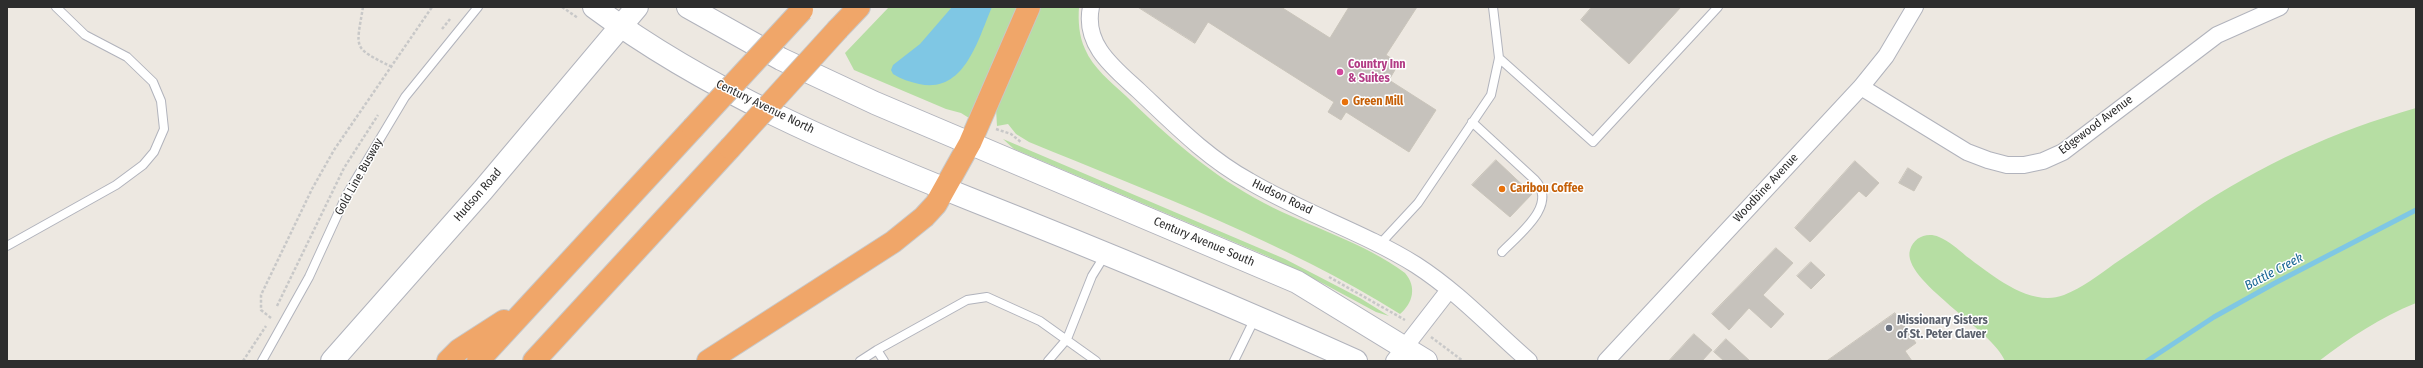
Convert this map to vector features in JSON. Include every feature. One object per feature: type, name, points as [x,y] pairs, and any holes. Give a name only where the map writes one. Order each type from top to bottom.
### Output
[{"type":"highway","points":[[534,361],[859,7]]},
{"type":"highway","points":[[708,361],[902,236],[924,218],[945,190],[970,143],[1029,7]]},
{"type":"highway","points":[[478,361],[803,9]]},
{"type":"highway","points":[[448,361],[459,350],[532,303]]},
{"type":"main road","name":"Century Avenue North","points":[[594,7],[620,26],[744,99],[945,190]]},
{"type":"main road","name":"Hudson Road","points":[[332,361],[504,166],[637,7]]},
{"type":"main road","points":[[688,7],[781,59],[875,103],[970,143]]},
{"type":"main road","name":"Century Avenue South","points":[[970,143],[1297,282],[1399,354],[1426,361]]},
{"type":"main road","points":[[945,190],[1105,255],[1356,361]]},
{"type":"street","name":"Hudson Road","points":[[1091,7],[1090,29],[1100,52],[1198,145],[1248,181],[1380,244],[1418,266],[1449,290]]},
{"type":"street","name":"Woodbine Avenue","points":[[1606,361],[1861,87],[1886,56],[1916,7]]},
{"type":"street","name":"Edgewood Avenue","points":[[1861,87],[1967,152],[2007,166],[2024,165],[2043,161],[2063,152],[2217,35],[2280,7]]},
{"type":"street","points":[[1399,354],[1449,290],[1478,313],[1529,361]]},
{"type":"lane","points":[[7,246],[116,185],[138,169],[154,152],[164,129],[161,101],[153,82],[127,57],[85,35],[56,7]]},
{"type":"lane","name":"Gold Line Busway","points":[[262,361],[309,277],[347,194],[405,96],[478,7]]},
{"type":"lane","points":[[1380,244],[1418,203],[1491,95],[1500,58],[1493,7]]},
{"type":"lane","points":[[1500,58],[1593,142],[1718,7]]},
{"type":"lane","points":[[1472,122],[1535,180],[1542,192],[1542,203],[1537,214],[1502,252]]},
{"type":"lane","points":[[1048,361],[1067,339],[1092,276],[1105,255]]},
{"type":"lane","points":[[860,361],[967,300],[987,297],[1040,321],[1096,361]]},
{"type":"lane","points":[[1234,361],[1255,318]]},
{"type":"lane","points":[[877,350],[884,361]]},
{"type":"path","points":[[363,7],[357,38],[364,53],[392,67]]},
{"type":"path","points":[[271,318],[261,310],[261,295],[312,189],[334,150],[432,7]]},
{"type":"path","points":[[1440,344],[1464,361]]},
{"type":"green space","points":[[889,7],[1017,7],[969,118],[961,113],[946,109],[854,70],[845,53]]},
{"type":"green space","points":[[1039,7],[1079,7],[1081,39],[1088,56],[1098,69],[1174,141],[1226,181],[1282,212],[1372,252],[1405,273],[1411,284],[1412,295],[1404,310],[1400,314],[1311,264],[1219,220],[1029,142],[1016,134],[1008,124],[997,126],[996,109]]},
{"type":"green space","points":[[2416,108],[2416,303],[2390,315],[2366,329],[2319,361],[2005,361],[1997,349],[1984,335],[1919,276],[1911,262],[1910,250],[1912,246],[1918,239],[1926,235],[1930,235],[1950,243],[2012,288],[2038,297],[2051,298],[2064,295],[2090,281],[2190,212],[2243,179],[2299,151],[2356,127]]},
{"type":"green space","points":[[1003,139],[1285,259],[1360,298],[1389,316],[1376,312],[1267,256],[1014,149]]},
{"type":"water","points":[[952,7],[992,7],[975,48],[968,61],[959,72],[948,81],[935,85],[919,84],[902,79],[893,74],[891,70],[893,65],[920,44]]},
{"type":"building","name":"Country Inn & Suites","points":[[1138,7],[1281,7],[1330,38],[1349,7],[1417,7],[1386,55],[1399,63],[1389,80],[1436,110],[1409,152],[1346,112],[1341,120],[1328,112],[1334,102],[1208,22],[1195,43]]},
{"type":"building","points":[[1592,7],[1681,7],[1629,64],[1581,20]]},
{"type":"building","name":"Caribou Coffee","points":[[1496,160],[1532,194],[1510,217],[1472,185]]},
{"type":"building","points":[[1855,161],[1879,183],[1866,197],[1859,191],[1810,242],[1795,228]]},
{"type":"building","points":[[1908,168],[1922,177],[1914,191],[1899,183]]},
{"type":"building","points":[[1776,248],[1793,263],[1763,295],[1784,314],[1771,328],[1749,308],[1729,330],[1712,314]]},
{"type":"building","points":[[1811,262],[1825,275],[1811,289],[1797,276]]},
{"type":"building","name":"Missionary Sisters of St. Peter Claver","points":[[1895,313],[1916,343],[1905,351],[1912,361],[1827,361]]},
{"type":"building","points":[[1694,334],[1712,350],[1702,361],[1669,361]]},
{"type":"building","points":[[1726,339],[1750,361],[1724,361],[1714,352]]},
{"type":"waterway","name":"Battle Creek","points":[[2147,361],[2214,317],[2275,283],[2416,210]]},
{"type":"place","name":"Country Inn & Suites","points":[[1340,72]]},
{"type":"place","name":"Green Mill","points":[[1345,102]]},
{"type":"place","name":"Caribou Coffee","points":[[1502,189]]},
{"type":"place","name":"Missionary Sisters of St. Peter Claver","points":[[1889,328]]}]
